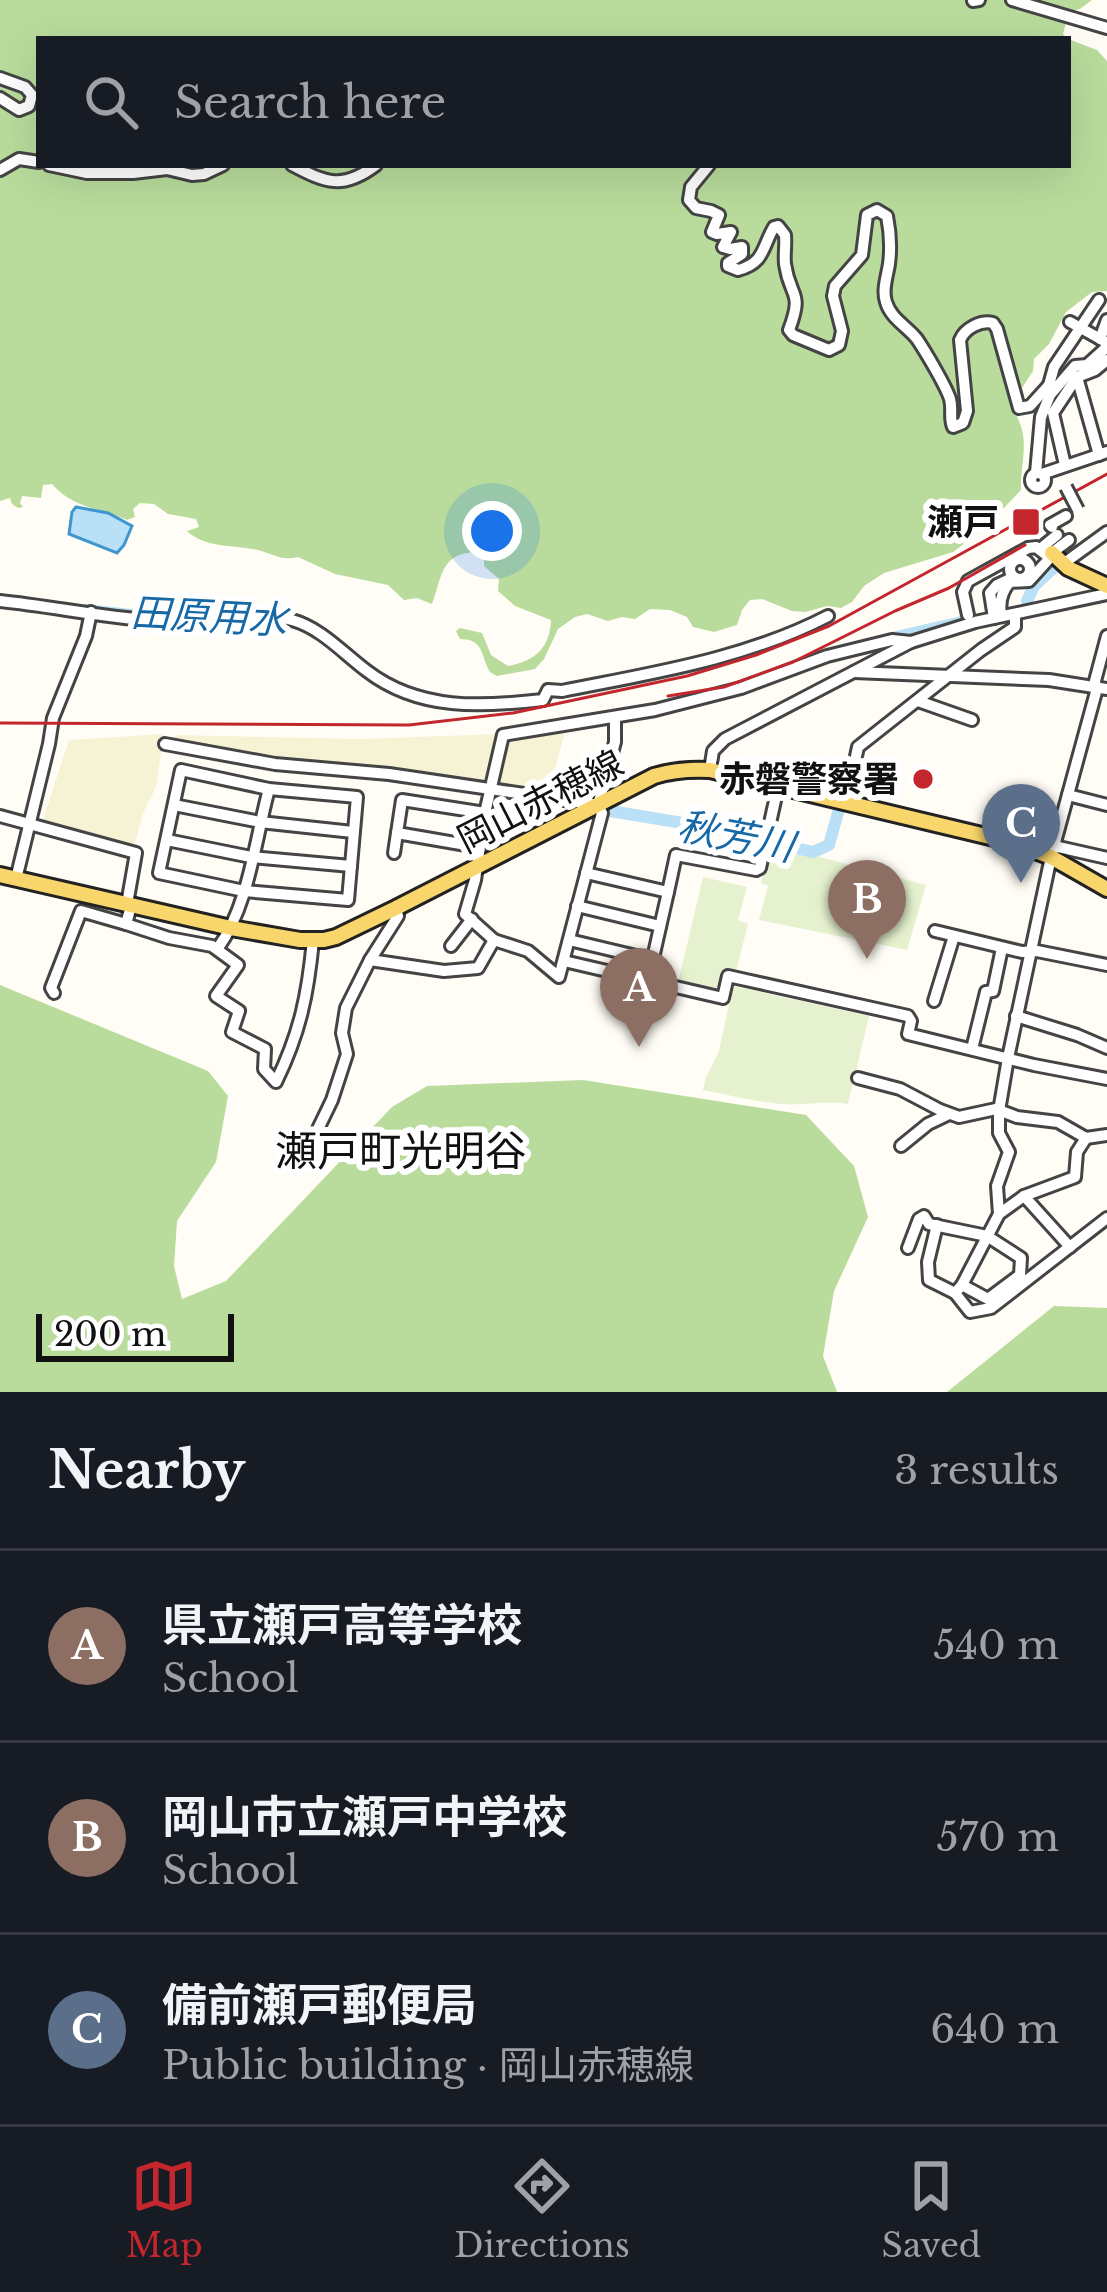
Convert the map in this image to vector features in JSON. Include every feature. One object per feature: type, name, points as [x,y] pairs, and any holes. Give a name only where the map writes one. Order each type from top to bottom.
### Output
[{"type":"main road","points":[[1049,556],[1107,590]]},
{"type":"main road","name":"岡山赤穂線","points":[[8,877],[231,928],[314,940],[336,937],[598,805],[681,769],[710,770],[1053,852],[1107,889]]},
{"type":"street","points":[[1012,0],[1107,28]]},
{"type":"street","points":[[0,78],[25,87],[32,95],[29,106],[19,110],[0,98]]},
{"type":"street","points":[[0,170],[19,159],[36,162]]},
{"type":"street","points":[[62,168],[133,173],[167,169],[192,175],[217,168]]},
{"type":"street","points":[[300,168],[337,183],[371,168]]},
{"type":"street","points":[[707,168],[691,187],[689,200],[696,208],[719,215],[712,232],[731,232],[723,247],[742,247],[742,254],[728,266],[738,270],[754,265],[778,226],[785,235],[784,261],[797,300],[789,330],[829,350],[839,345],[842,331],[835,286],[862,254],[867,215],[878,210],[887,216],[886,302],[916,338],[949,395],[953,427],[963,423],[968,412],[963,334],[982,323],[997,329],[1019,408],[1030,406],[1075,366],[1090,363],[1105,344],[1107,320]]},
{"type":"street","points":[[1077,376],[1103,454],[1065,465],[1045,480],[1041,417],[1054,368],[1075,325],[1099,300]]},
{"type":"street","points":[[1075,325],[1105,344]]},
{"type":"street","points":[[1065,465],[1053,413],[1077,376],[1106,363]]},
{"type":"street","points":[[1066,487],[1078,510]]},
{"type":"street","points":[[997,616],[1006,586],[1029,581],[1059,534],[1050,525],[1066,516]]},
{"type":"street","points":[[970,601],[982,607],[997,585],[1024,578],[1049,556],[1107,532]]},
{"type":"street","points":[[972,619],[963,592],[968,581],[1028,548],[1049,556]]},
{"type":"street","points":[[972,619],[971,590],[976,585],[1034,553],[1049,556]]},
{"type":"street","points":[[1016,561],[1028,562],[1029,574]]},
{"type":"street","points":[[1015,578],[1010,571],[1016,561]]},
{"type":"street","points":[[710,770],[718,743],[911,642],[972,619],[1015,615],[1107,590]]},
{"type":"street","points":[[988,598],[997,616]]},
{"type":"street","points":[[0,601],[170,622],[267,615],[315,630],[380,681],[410,695],[455,705],[543,700]]},
{"type":"street","points":[[8,877],[29,822],[53,718],[91,612]]},
{"type":"street","points":[[845,802],[858,747],[918,701],[941,676],[1015,627],[1015,615]]},
{"type":"street","points":[[543,700],[548,690],[604,683],[731,654],[828,616]]},
{"type":"street","points":[[999,1214],[997,1186],[1009,1152],[1000,1137],[999,1111],[1008,1058],[1053,852],[1101,687],[1107,636]]},
{"type":"street","points":[[616,722],[598,805],[602,814],[559,977],[528,951],[494,940],[465,914],[503,735],[616,722],[741,688],[827,656],[892,640],[911,642]]},
{"type":"street","points":[[854,672],[1049,680],[1101,687]]},
{"type":"street","points":[[543,700],[558,726]]},
{"type":"street","points":[[918,701],[972,719]]},
{"type":"street","points":[[165,744],[274,764],[389,774],[598,805]]},
{"type":"street","points":[[134,868],[244,891],[347,901],[357,796],[268,789],[181,770],[159,873]]},
{"type":"street","points":[[648,980],[676,856],[760,868],[778,787]]},
{"type":"street","points":[[218,948],[244,891],[268,789]]},
{"type":"street","points":[[1068,795],[1107,806]]},
{"type":"street","points":[[394,854],[402,800],[484,813]]},
{"type":"street","points":[[174,805],[260,822],[353,832]]},
{"type":"street","points":[[0,816],[136,854],[125,924]]},
{"type":"street","points":[[397,833],[478,847]]},
{"type":"street","points":[[167,840],[251,857],[350,866]]},
{"type":"street","points":[[1053,852],[1107,858]]},
{"type":"street","points":[[586,873],[668,892]]},
{"type":"street","points":[[577,907],[660,926]]},
{"type":"street","points":[[318,1129],[347,1054],[342,1033],[346,1008],[398,916],[396,908]]},
{"type":"street","points":[[55,993],[51,988],[81,910],[218,948],[238,965],[216,996],[239,1011],[232,1032],[265,1049],[264,1069],[276,1082],[295,1044],[308,993],[314,940]]},
{"type":"street","points":[[451,946],[472,919]]},
{"type":"street","points":[[935,931],[1107,965]]},
{"type":"street","points":[[934,1001],[954,936]]},
{"type":"street","points":[[370,960],[444,971],[478,968],[494,940]]},
{"type":"street","points":[[569,940],[653,960]]},
{"type":"street","points":[[972,1049],[1003,948]]},
{"type":"street","points":[[564,962],[723,998],[728,976],[908,1016],[908,1034],[1107,1079]]},
{"type":"street","points":[[1016,1016],[1107,1048]]},
{"type":"street","points":[[858,1078],[900,1090],[959,1117],[999,1111],[1058,1122],[1086,1138],[1107,1135]]},
{"type":"street","points":[[901,1146],[949,1114]]},
{"type":"street","points":[[958,1289],[999,1214],[1024,1196],[1075,1177],[1077,1152],[1086,1138]]},
{"type":"street","points":[[1024,1196],[1070,1247]]},
{"type":"street","points":[[908,1248],[919,1219],[925,1216],[929,1224],[987,1236],[1021,1258],[1022,1272],[988,1299],[929,1280],[928,1262],[937,1226]]},
{"type":"street","points":[[958,1289],[970,1312],[991,1308],[1107,1218]]},
{"type":"shaded area","points":[[565,732],[548,795],[174,744],[175,735],[362,739],[498,734],[517,738]]},
{"type":"shaded area","points":[[164,734],[156,787],[134,847],[43,820],[69,740]]},
{"type":"green space","points":[[0,0],[1092,0],[1069,12],[1065,36],[36,36],[36,168],[1071,168],[1071,40],[1097,50],[1107,61],[1107,291],[1092,292],[1066,312],[1049,344],[1034,359],[1033,371],[1022,388],[1024,396],[1013,404],[1024,441],[1021,490],[984,529],[953,552],[884,573],[841,608],[792,611],[762,599],[750,600],[737,625],[714,632],[693,627],[687,617],[670,610],[650,609],[635,619],[608,621],[587,614],[558,629],[535,669],[497,676],[490,672],[477,645],[460,639],[456,631],[482,633],[491,655],[508,666],[539,652],[551,620],[515,606],[498,591],[499,579],[476,552],[449,562],[432,604],[417,598],[404,600],[388,585],[335,574],[298,557],[201,540],[187,531],[199,527],[196,519],[168,514],[154,504],[140,503],[133,509],[135,517],[127,520],[78,503],[52,484],[43,485],[41,498],[22,496],[23,507],[12,504],[10,498],[0,501]]},
{"type":"green space","points":[[771,844],[926,885],[907,950],[759,920],[768,886],[761,883]]},
{"type":"green space","points":[[703,877],[747,887],[738,920],[748,924],[735,975],[724,973],[718,993],[678,983]]},
{"type":"green space","points":[[0,985],[208,1071],[228,1096],[216,1162],[177,1221],[174,1266],[182,1299],[226,1281],[392,1107],[427,1086],[583,1080],[806,1115],[854,1166],[868,1217],[834,1291],[823,1356],[837,1392],[0,1392]]},
{"type":"green space","points":[[733,986],[869,1016],[848,1104],[780,1104],[703,1090],[719,1051]]},
{"type":"green space","points":[[1054,1306],[1107,1308],[1107,1392],[947,1392]]},
{"type":"water","points":[[76,507],[108,513],[132,526],[117,553],[69,534]]},
{"type":"waterway","name":"秋芳川","points":[[1027,601],[1034,586],[1065,557]]},
{"type":"waterway","name":"田原用水","points":[[85,608],[159,616]]},
{"type":"waterway","name":"田原用水","points":[[216,614],[261,611]]},
{"type":"waterway","name":"田原用水","points":[[888,637],[962,620]]},
{"type":"waterway","name":"田原用水","points":[[704,666],[765,648]]},
{"type":"waterway","name":"秋芳川","points":[[604,810],[707,827],[813,852],[829,845],[839,809]]},
{"type":"railway","points":[[0,723],[409,725],[513,713],[687,676],[829,626],[1107,474]]},
{"type":"railway","points":[[668,696],[724,687],[793,662],[949,588],[1025,545]]},
{"type":"place","name":"瀬戸","points":[[1026,522]]},
{"type":"place","name":"赤磐警察署","points":[[923,779]]},
{"type":"place","name":"備前瀬戸郵便局","points":[[1021,883]]},
{"type":"place","name":"岡山市立瀬戸中学校","points":[[867,959]]},
{"type":"place","name":"県立瀬戸高等学校","points":[[639,1047]]},
{"type":"district","name":"瀬戸町光明谷","points":[[401,1151]]}]
